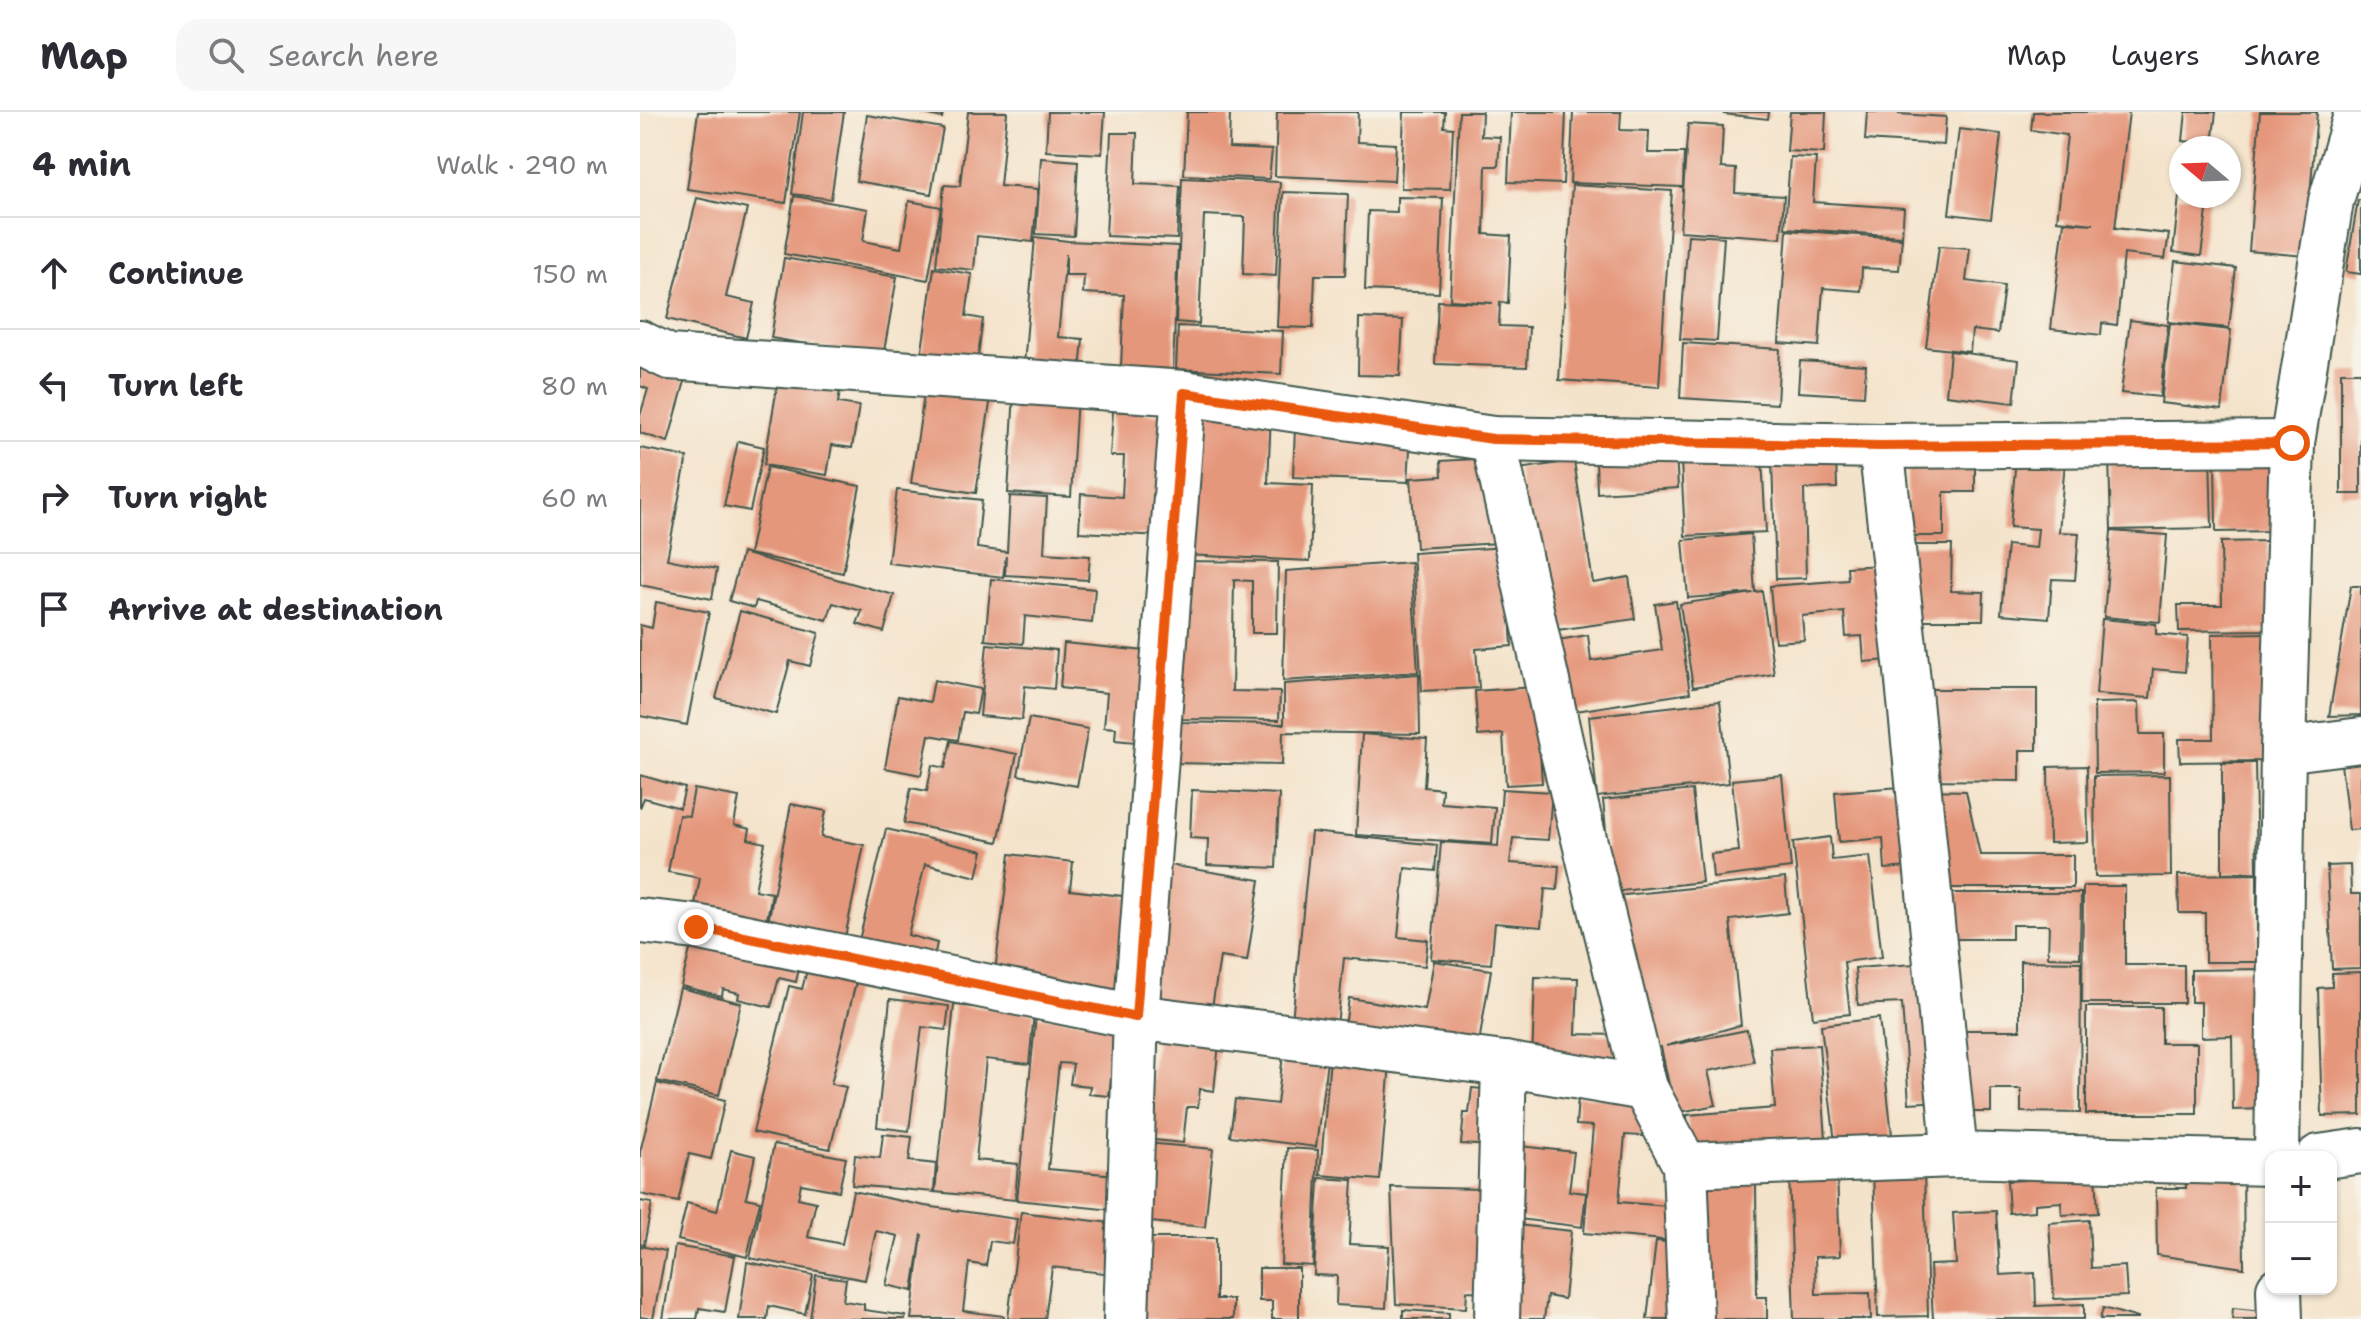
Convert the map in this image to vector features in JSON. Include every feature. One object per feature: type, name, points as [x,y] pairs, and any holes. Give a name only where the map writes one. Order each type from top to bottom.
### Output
[{"type":"street","points":[[2277,1151],[2283,750],[2292,443],[2331,201],[2357,112]]},
{"type":"street","points":[[640,343],[669,357],[1184,393],[1493,439],[1881,446],[2292,443]]},
{"type":"street","points":[[1126,1319],[1136,1017],[1184,393]]},
{"type":"street","points":[[1493,439],[1562,749],[1645,1088],[1685,1165],[1691,1319]]},
{"type":"street","points":[[1881,446],[1907,671],[1955,1155]]},
{"type":"street","points":[[2283,750],[2361,740]]},
{"type":"street","points":[[640,921],[696,927],[1136,1017],[1504,1064],[1645,1088]]},
{"type":"street","points":[[1497,1319],[1504,1064]]},
{"type":"street","points":[[2337,1154],[2361,1151]]},
{"type":"street","points":[[1685,1165],[1955,1155],[2265,1163]]},
{"type":"street","points":[[2279,1295],[2280,1319]]},
{"type":"building","points":[[698,112],[800,112],[786,203],[687,189]]},
{"type":"building","points":[[803,112],[844,112],[831,199],[792,194]]},
{"type":"building","points":[[917,112],[943,112],[942,118]]},
{"type":"building","points":[[968,112],[1007,112],[1000,186],[1038,189],[1033,242],[977,236],[974,270],[936,266],[944,185],[960,186]]},
{"type":"building","points":[[1048,112],[1105,112],[1102,154],[1046,151]]},
{"type":"building","points":[[1187,112],[1230,112],[1229,148],[1272,150],[1269,179],[1184,175]]},
{"type":"building","points":[[1277,112],[1358,112],[1357,142],[1396,144],[1394,181],[1275,176]]},
{"type":"building","points":[[1404,112],[1445,112],[1444,127],[1453,128],[1450,189],[1401,188]]},
{"type":"building","points":[[1459,112],[1482,112],[1481,136],[1500,137],[1498,166],[1486,166],[1484,234],[1511,236],[1508,303],[1500,302],[1499,326],[1529,327],[1527,367],[1435,364],[1438,301],[1493,303],[1450,300]]},
{"type":"building","points":[[1511,112],[1566,112],[1563,184],[1508,182]]},
{"type":"building","points":[[1573,112],[1621,112],[1620,130],[1649,131],[1648,153],[1684,153],[1683,187],[1570,183]]},
{"type":"building","points":[[1724,112],[1769,112],[1768,119]]},
{"type":"building","points":[[1790,112],[1826,112],[1824,153],[1787,151]]},
{"type":"building","points":[[1867,112],[1946,117],[1944,145],[1865,140]]},
{"type":"building","points":[[2033,112],[2129,112],[2115,228],[2169,234],[2165,259],[2124,254],[2117,325],[2102,323],[2101,335],[2051,329],[2064,222],[2094,224],[2057,220],[2067,135],[2031,130]]},
{"type":"building","points":[[2186,112],[2216,112],[2213,136],[2184,136]]},
{"type":"building","points":[[2260,112],[2317,112],[2305,256],[2249,251]]},
{"type":"building","points":[[867,115],[943,128],[931,194],[856,181]]},
{"type":"building","points":[[1688,124],[1723,126],[1721,168],[1736,169],[1735,193],[1784,196],[1781,238],[1680,231]]},
{"type":"building","points":[[1959,129],[2001,134],[1991,219],[1949,214]]},
{"type":"building","points":[[1111,133],[1137,133],[1135,184],[1180,186],[1177,239],[1106,236]]},
{"type":"building","points":[[1790,157],[1816,158],[1813,202],[1904,208],[1902,236],[1785,228]]},
{"type":"building","points":[[1041,158],[1078,161],[1074,236],[1036,234]]},
{"type":"building","points":[[1182,178],[1280,182],[1276,276],[1243,274],[1245,217],[1204,215],[1199,324],[1176,322]]},
{"type":"building","points":[[1572,185],[1672,191],[1659,387],[1559,380]]},
{"type":"building","points":[[1283,192],[1348,194],[1345,275],[1315,275],[1313,328],[1277,327]]},
{"type":"building","points":[[794,196],[868,209],[863,241],[901,248],[909,201],[941,207],[928,280],[784,254]]},
{"type":"building","points":[[1397,197],[1443,198],[1439,293],[1365,290],[1368,211],[1397,212]]},
{"type":"building","points":[[697,198],[747,209],[726,297],[754,303],[746,338],[667,319]]},
{"type":"building","points":[[2358,200],[2361,200],[2361,274],[2346,272]]},
{"type":"building","points":[[2178,208],[2207,208],[2201,256],[2173,252]]},
{"type":"building","points":[[1787,230],[1902,238],[1899,270],[1862,268],[1861,291],[1823,288],[1819,346],[1779,343]]},
{"type":"building","points":[[1688,235],[1724,237],[1717,341],[1680,339]]},
{"type":"building","points":[[1035,237],[1178,246],[1173,369],[1121,367],[1124,295],[1083,293],[1084,275],[1066,275],[1066,254],[1058,337],[1083,339],[1080,370],[1024,365]]},
{"type":"building","points":[[1939,246],[1970,248],[1966,281],[2004,286],[1998,333],[1972,330],[1970,352],[1926,347]]},
{"type":"building","points":[[784,258],[897,277],[883,357],[771,338]]},
{"type":"building","points":[[2175,261],[2236,268],[2229,328],[2168,322]]},
{"type":"building","points":[[934,268],[972,274],[966,316],[983,319],[977,364],[921,357]]},
{"type":"building","points":[[1359,318],[1403,320],[1400,376],[1358,375]]},
{"type":"building","points":[[2130,320],[2168,325],[2160,397],[2121,393]]},
{"type":"building","points":[[2170,323],[2231,330],[2222,410],[2161,403]]},
{"type":"building","points":[[1178,326],[1283,331],[1281,374],[1176,369]]},
{"type":"building","points":[[1683,343],[1780,349],[1777,404],[1680,398]]},
{"type":"building","points":[[1950,351],[2019,360],[2014,403],[1946,395]]},
{"type":"building","points":[[1800,361],[1866,365],[1864,396],[1798,392]]},
{"type":"building","points":[[640,368],[685,381],[668,442],[640,433],[640,416],[648,389],[640,386]]},
{"type":"building","points":[[780,369],[842,379],[838,403],[859,406],[852,448],[832,445],[827,475],[764,465]]},
{"type":"building","points":[[2341,372],[2361,372],[2361,494],[2341,494]]},
{"type":"building","points":[[925,388],[991,397],[976,493],[911,483]]},
{"type":"building","points":[[1014,393],[1077,396],[1071,497],[1008,493]]},
{"type":"building","points":[[1192,409],[1271,413],[1268,483],[1313,485],[1310,561],[1185,555]]},
{"type":"building","points":[[1113,411],[1171,414],[1164,536],[1079,532],[1081,494],[1122,497],[1124,456],[1110,456]]},
{"type":"building","points":[[1295,428],[1411,433],[1408,482],[1293,477]]},
{"type":"building","points":[[738,441],[764,447],[750,511],[724,506]]},
{"type":"building","points":[[640,448],[687,457],[667,559],[717,569],[712,599],[640,585]]},
{"type":"building","points":[[1676,452],[1678,488],[1597,493],[1596,457]]},
{"type":"building","points":[[2210,453],[2212,528],[2111,530],[2109,455]]},
{"type":"building","points":[[2273,456],[2274,531],[2216,532],[2215,457]]},
{"type":"building","points":[[1762,457],[1766,532],[1685,536],[1681,462]]},
{"type":"building","points":[[2016,457],[2065,461],[2059,532],[2079,533],[2075,580],[2052,579],[2049,618],[2001,614],[2007,545],[2036,548],[2038,529],[2010,527]]},
{"type":"building","points":[[1493,458],[1499,543],[1416,548],[1411,478],[1442,476],[1441,461]]},
{"type":"building","points":[[1836,459],[1837,488],[1804,489],[1806,578],[1776,579],[1772,461]]},
{"type":"building","points":[[1574,461],[1593,583],[1629,577],[1635,619],[1543,632],[1518,469]]},
{"type":"building","points":[[1907,461],[1975,461],[1975,492],[1944,492],[1944,536],[1907,536]]},
{"type":"building","points":[[767,467],[860,486],[843,573],[749,554]]},
{"type":"building","points":[[897,490],[982,500],[977,548],[1007,552],[1010,496],[1047,498],[1044,553],[1090,556],[1088,580],[1005,575],[1006,556],[1003,577],[888,563]]},
{"type":"building","points":[[2111,531],[2167,535],[2160,622],[2104,617]]},
{"type":"building","points":[[1751,534],[1755,592],[1762,591],[1774,674],[1693,687],[1680,604],[1753,593],[1688,598],[1683,540]]},
{"type":"building","points":[[2268,541],[2269,630],[2179,631],[2178,605],[2222,605],[2221,542]]},
{"type":"building","points":[[1910,545],[1952,545],[1951,591],[1984,592],[1983,620],[1909,620]]},
{"type":"building","points":[[1506,547],[1512,646],[1476,649],[1479,688],[1422,691],[1413,553]]},
{"type":"building","points":[[742,553],[894,595],[884,632],[857,624],[862,611],[833,603],[827,620],[756,601],[754,608],[729,601]]},
{"type":"building","points":[[1179,561],[1278,562],[1277,633],[1252,633],[1252,581],[1234,580],[1232,691],[1280,692],[1279,720],[1176,719]]},
{"type":"building","points":[[1411,562],[1418,672],[1283,681],[1286,571]]},
{"type":"building","points":[[1882,565],[1889,660],[1864,662],[1862,636],[1846,637],[1844,612],[1802,616],[1804,640],[1775,642],[1770,586],[1848,580],[1847,567]]},
{"type":"building","points":[[991,579],[1095,589],[1092,623],[1025,616],[1023,644],[985,640]]},
{"type":"building","points":[[2351,586],[2361,586],[2361,715],[2329,716]]},
{"type":"building","points":[[1676,601],[1690,693],[1563,713],[1552,641],[1588,635],[1591,661],[1662,650],[1655,604]]},
{"type":"building","points":[[656,602],[709,612],[687,725],[640,716],[640,625],[652,628]]},
{"type":"building","points":[[740,611],[819,633],[810,666],[790,661],[776,714],[716,698]]},
{"type":"building","points":[[2102,619],[2156,624],[2156,634],[2188,637],[2185,672],[2153,669],[2150,698],[2096,694]]},
{"type":"building","points":[[2265,633],[2266,761],[2180,762],[2179,739],[2213,739],[2212,634]]},
{"type":"building","points":[[1064,643],[1155,652],[1146,743],[1115,740],[1116,728],[1104,727],[1107,693],[1060,688]]},
{"type":"building","points":[[987,644],[1057,650],[1054,689],[1025,686],[1022,720],[980,716]]},
{"type":"building","points":[[1419,674],[1420,734],[1283,732],[1282,765],[1172,763],[1172,722],[1284,724],[1284,684]]},
{"type":"building","points":[[934,680],[981,689],[976,714],[963,712],[958,740],[929,735],[921,775],[885,768],[898,696],[930,702]]},
{"type":"building","points":[[1536,687],[1542,783],[1506,785],[1503,734],[1478,736],[1475,691]]},
{"type":"building","points":[[1921,689],[2037,689],[2037,750],[2020,750],[2020,781],[1920,780]]},
{"type":"building","points":[[1720,701],[1729,783],[1597,797],[1589,716]]},
{"type":"building","points":[[2139,702],[2140,734],[2164,734],[2164,772],[2095,773],[2094,703]]},
{"type":"building","points":[[1029,718],[1088,729],[1077,786],[1018,775]]},
{"type":"building","points":[[1362,734],[1427,739],[1424,787],[1442,789],[1441,803],[1495,807],[1492,844],[1356,835]]},
{"type":"building","points":[[951,741],[1017,754],[998,842],[904,823],[911,788],[927,791],[932,765],[945,768]]},
{"type":"building","points":[[2361,762],[2361,829],[2349,830],[2341,764]]},
{"type":"building","points":[[2222,763],[2255,763],[2257,872],[2222,873]]},
{"type":"building","points":[[2087,766],[2088,842],[2049,843],[2048,767]]},
{"type":"building","points":[[640,775],[685,788],[680,808],[644,798],[640,808]]},
{"type":"building","points":[[1782,775],[1791,868],[1713,878],[1711,854],[1739,851],[1732,780]]},
{"type":"building","points":[[2170,775],[2171,876],[2095,877],[2094,776]]},
{"type":"building","points":[[1914,786],[1920,866],[1885,869],[1883,838],[1839,842],[1835,792]]},
{"type":"building","points":[[694,789],[739,797],[734,825],[750,829],[748,839],[765,843],[755,890],[772,893],[765,929],[693,915],[700,878],[668,872],[679,815],[689,816]]},
{"type":"building","points":[[1502,789],[1552,792],[1548,840],[1513,838],[1510,863],[1559,866],[1557,890],[1545,889],[1541,927],[1495,923],[1491,964],[1431,959],[1441,842],[1498,846]]},
{"type":"building","points":[[1192,790],[1279,794],[1276,868],[1207,865],[1208,839],[1190,838]]},
{"type":"building","points":[[1692,790],[1702,882],[1612,892],[1603,800]]},
{"type":"building","points":[[1928,790],[1966,791],[1980,855],[2073,855],[2073,888],[1944,888]]},
{"type":"building","points":[[791,804],[826,811],[821,837],[864,845],[842,952],[765,938]]},
{"type":"building","points":[[886,829],[983,851],[977,877],[925,864],[908,935],[937,943],[931,972],[855,957]]},
{"type":"building","points":[[1311,832],[1437,845],[1435,871],[1405,868],[1398,937],[1428,940],[1425,966],[1344,958],[1336,1036],[1291,1031]]},
{"type":"building","points":[[1830,837],[1832,860],[1870,856],[1882,957],[1844,962],[1850,1014],[1813,1018],[1793,842]]},
{"type":"building","points":[[1010,854],[1073,862],[1070,890],[1131,897],[1119,994],[994,979]]},
{"type":"building","points":[[1164,864],[1260,880],[1247,961],[1220,957],[1210,1020],[1141,1009]]},
{"type":"building","points":[[2350,865],[2351,894],[2361,894],[2361,968],[2332,969],[2327,866]]},
{"type":"building","points":[[2257,874],[2257,962],[2205,962],[2205,913],[2179,913],[2178,875]]},
{"type":"building","points":[[1785,878],[1788,913],[1730,920],[1741,1025],[1666,1046],[1747,1030],[1754,1062],[1708,1071],[1716,1105],[1675,1113],[1661,1047],[1651,1050],[1616,896]]},
{"type":"building","points":[[2083,886],[2125,886],[2125,965],[2184,965],[2184,1003],[2082,1003]]},
{"type":"building","points":[[1945,893],[2081,893],[2080,958],[2048,957],[2049,925],[2012,925],[2012,939],[1944,939]]},
{"type":"building","points":[[695,930],[802,955],[796,982],[779,978],[771,1007],[738,999],[739,993],[723,989],[722,996],[681,986]]},
{"type":"building","points":[[1434,961],[1491,970],[1477,1055],[1344,1034],[1349,998],[1425,1010]]},
{"type":"building","points":[[2020,961],[2081,962],[2080,1113],[2021,1112],[2021,1089],[1991,1089],[1991,1112],[1963,1112],[1964,1030],[2020,1030]]},
{"type":"building","points":[[1931,963],[1941,1101],[1909,1103],[1902,1003],[1858,1005],[1855,968]]},
{"type":"building","points":[[2262,969],[2263,1109],[2233,1110],[2232,1036],[2201,1037],[2201,1002],[2191,1002],[2191,970]]},
{"type":"building","points":[[807,970],[856,982],[831,1084],[846,1087],[830,1149],[753,1132],[789,986],[802,989]]},
{"type":"building","points":[[2361,972],[2361,1115],[2322,1116],[2318,988],[2332,987],[2332,973]]},
{"type":"building","points":[[1535,977],[1578,978],[1576,1034],[1616,1035],[1615,1066],[1532,1063]]},
{"type":"building","points":[[680,988],[741,1003],[719,1095],[657,1081]]},
{"type":"building","points":[[890,999],[949,1006],[946,1030],[922,1027],[909,1131],[877,1127]]},
{"type":"building","points":[[954,1005],[1034,1013],[1029,1064],[986,1059],[976,1160],[1018,1164],[1015,1200],[935,1192]]},
{"type":"building","points":[[2086,1007],[2161,1007],[2161,1043],[2197,1043],[2197,1114],[2086,1114]]},
{"type":"building","points":[[1036,1016],[1117,1024],[1109,1096],[1089,1094],[1090,1086],[1070,1084],[1073,1064],[1059,1063],[1048,1169],[1116,1175],[1112,1210],[1017,1200]]},
{"type":"building","points":[[1879,1018],[1893,1144],[1836,1151],[1821,1025]]},
{"type":"building","points":[[1157,1028],[1220,1034],[1214,1091],[1200,1089],[1198,1107],[1187,1107],[1183,1143],[1145,1139]]},
{"type":"building","points":[[1819,1045],[1827,1152],[1690,1162],[1687,1115],[1775,1108],[1770,1048]]},
{"type":"building","points":[[1283,1055],[1327,1061],[1316,1147],[1230,1136],[1235,1099],[1277,1104]]},
{"type":"building","points":[[1330,1058],[1390,1063],[1380,1180],[1320,1175]]},
{"type":"building","points":[[657,1083],[725,1100],[711,1159],[689,1154],[678,1202],[640,1194],[640,1152]]},
{"type":"building","points":[[1472,1088],[1496,1090],[1492,1146],[1461,1144],[1464,1113],[1469,1113]]},
{"type":"building","points":[[1578,1096],[1646,1102],[1643,1136],[1625,1135],[1619,1202],[1679,1207],[1676,1241],[1584,1233],[1593,1126],[1576,1125]]},
{"type":"building","points":[[883,1134],[912,1137],[909,1161],[936,1164],[934,1192],[852,1185],[855,1155],[880,1158]]},
{"type":"building","points":[[1146,1143],[1213,1149],[1205,1227],[1139,1221]]},
{"type":"building","points":[[774,1144],[846,1158],[839,1191],[801,1184],[798,1198],[816,1202],[808,1237],[842,1244],[853,1191],[925,1206],[1017,1219],[1013,1244],[990,1241],[986,1266],[969,1263],[963,1311],[1004,1316],[1003,1319],[911,1319],[922,1234],[913,1291],[886,1285],[898,1236],[876,1231],[865,1280],[750,1258]]},
{"type":"building","points":[[1520,1146],[1574,1152],[1569,1191],[1586,1193],[1582,1227],[1512,1218]]},
{"type":"building","points":[[1287,1148],[1318,1150],[1313,1266],[1281,1264]]},
{"type":"building","points":[[731,1150],[755,1156],[746,1198],[760,1201],[747,1257],[678,1240],[687,1203],[717,1211]]},
{"type":"building","points":[[2243,1166],[2244,1268],[2157,1255],[2156,1188],[2186,1188],[2186,1167]]},
{"type":"building","points":[[1924,1169],[1928,1316],[1878,1317],[1873,1171]]},
{"type":"building","points":[[1837,1170],[1840,1256],[1815,1257],[1816,1294],[1870,1293],[1871,1319],[1794,1319],[1789,1171]]},
{"type":"building","points":[[2096,1171],[2098,1213],[2062,1215],[2061,1202],[2035,1204],[2035,1211],[2009,1213],[2007,1181],[2025,1180],[2025,1174]]},
{"type":"building","points":[[1319,1178],[1353,1180],[1349,1244],[1389,1246],[1386,1308],[1336,1305],[1337,1276],[1314,1275]]},
{"type":"building","points":[[1756,1182],[1757,1297],[1767,1297],[1767,1319],[1709,1319],[1707,1183]]},
{"type":"building","points":[[1391,1187],[1482,1189],[1486,1292],[1467,1291],[1466,1308],[1396,1304]]},
{"type":"building","points":[[640,1201],[652,1203],[644,1245],[640,1244]]},
{"type":"building","points":[[1996,1211],[2000,1275],[2035,1273],[2036,1306],[2084,1304],[2084,1319],[1933,1319],[1930,1265],[1956,1264],[1953,1213]]},
{"type":"building","points":[[1021,1212],[1119,1224],[1112,1274],[1052,1267],[1045,1319],[1008,1319]]},
{"type":"building","points":[[2089,1220],[2091,1268],[2125,1266],[2127,1296],[2054,1299],[2049,1223]]},
{"type":"building","points":[[1517,1225],[1571,1231],[1564,1299],[1547,1296],[1544,1319],[1507,1319]]},
{"type":"building","points":[[1139,1238],[1216,1238],[1216,1299],[1233,1299],[1233,1319],[1138,1319]]},
{"type":"building","points":[[1656,1241],[1685,1244],[1676,1319],[1647,1319]]},
{"type":"building","points":[[640,1246],[666,1251],[653,1319],[640,1317]]},
{"type":"building","points":[[675,1246],[735,1256],[725,1312],[699,1308],[697,1319],[663,1319]]},
{"type":"building","points":[[747,1262],[813,1275],[805,1314],[769,1306],[767,1319],[739,1319]]},
{"type":"building","points":[[1259,1268],[1299,1268],[1299,1319],[1272,1319],[1272,1301],[1259,1301]]},
{"type":"building","points":[[816,1275],[846,1279],[843,1301],[864,1304],[864,1310],[906,1316],[905,1319],[810,1319]]},
{"type":"building","points":[[2103,1308],[2138,1318],[2138,1319],[2100,1319]]},
{"type":"building","points":[[2233,1308],[2272,1312],[2271,1319],[2232,1319]]},
{"type":"building","points":[[1403,1310],[1449,1313],[1449,1319],[1403,1319]]},
{"type":"route","points":[[696,927],[1136,1017],[1184,393],[1493,439],[1881,446],[2292,443]]}]
